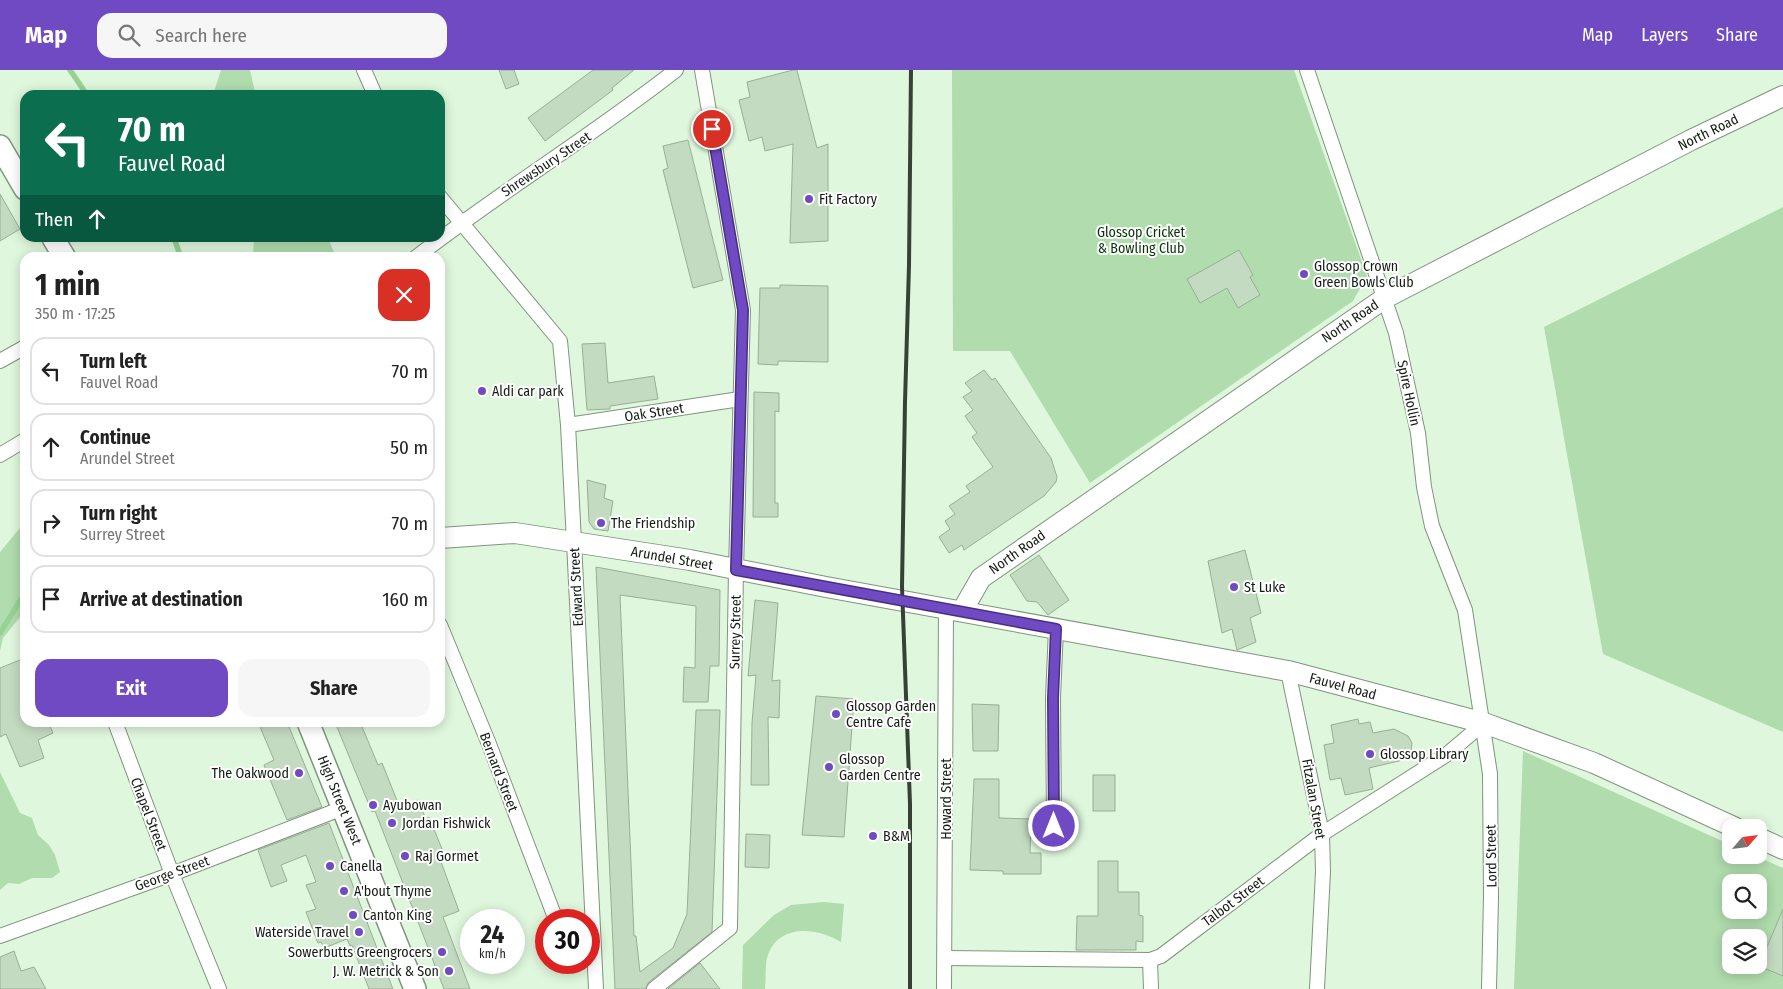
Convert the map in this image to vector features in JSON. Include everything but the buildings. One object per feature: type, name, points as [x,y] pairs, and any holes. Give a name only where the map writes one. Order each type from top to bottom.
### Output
[{"type":"main road","points":[[0,146],[20,180]]},
{"type":"main road","name":"High Street West","points":[[310,727],[415,989]]},
{"type":"street","points":[[364,70],[373,90]]},
{"type":"street","name":"Shrewsbury Street","points":[[445,235],[630,106],[676,70]]},
{"type":"street","name":"Surrey Street","points":[[654,989],[730,928],[736,570],[743,310],[702,70]]},
{"type":"street","name":"Spire Hollin","points":[[1307,70],[1396,333],[1418,433],[1424,487],[1432,526],[1465,610],[1484,723]]},
{"type":"street","name":"North Road","points":[[946,609],[981,578],[1385,298],[1690,140],[1783,96]]},
{"type":"street","name":"Edward Street","points":[[445,203],[560,341],[568,425],[589,909]]},
{"type":"street","name":"Shrewsbury Street","points":[[423,252],[435,242]]},
{"type":"street","points":[[0,361],[20,350]]},
{"type":"street","name":"Oak Street","points":[[568,425],[740,400]]},
{"type":"street","points":[[0,455],[20,443]]},
{"type":"street","name":"Arundel Street","points":[[445,538],[515,533],[690,560],[946,609]]},
{"type":"street","name":"Fauvel Road","points":[[946,609],[1288,671],[1484,723],[1594,763],[1722,822]]},
{"type":"street","name":"Howard Street","points":[[944,989],[946,609]]},
{"type":"street","points":[[1054,826],[1053,698],[1056,629]]},
{"type":"street","name":"Bernard Street","points":[[445,637],[552,909]]},
{"type":"street","name":"Fitzalan Street","points":[[1288,671],[1322,834],[1323,872],[1317,989]]},
{"type":"street","name":"Talbot Street","points":[[945,958],[1150,960],[1161,956],[1322,834],[1446,755],[1484,723]]},
{"type":"street","name":"Lord Street","points":[[1484,723],[1490,774],[1491,897],[1489,989]]},
{"type":"street","name":"Chapel Street","points":[[117,727],[172,874],[219,989]]},
{"type":"street","name":"George Street","points":[[0,936],[172,874],[343,808]]},
{"type":"street","points":[[1768,842],[1783,849]]},
{"type":"street","points":[[1150,960],[1151,989]]},
{"type":"street","name":"Edward Street","points":[[594,974],[596,989]]},
{"type":"green space","points":[[221,70],[250,70],[255,90],[215,90]]},
{"type":"green space","name":"Glossop Cricket & Bowling Club","points":[[952,70],[1294,70],[1367,276],[1353,301],[1090,483],[1010,351],[953,351]]},
{"type":"green space","points":[[1783,207],[1783,732],[1603,654],[1544,327]]},
{"type":"green space","points":[[254,242],[330,242],[334,252],[253,252]]},
{"type":"green space","points":[[20,528],[20,617],[3,638],[0,651],[0,552]]},
{"type":"green space","points":[[1523,751],[1722,841],[1722,864],[1768,864],[1768,862],[1783,868],[1783,989],[1514,989]]},
{"type":"green space","points":[[0,772],[20,813],[32,818],[38,835],[49,845],[55,855],[60,872],[52,878],[32,878],[19,884],[8,883],[0,890]]},
{"type":"green space","points":[[824,902],[844,904],[841,942],[821,933],[810,931],[788,934],[779,939],[772,947],[767,958],[765,989],[742,989],[743,945],[774,915],[791,905]]},
{"type":"waterway","points":[[70,70],[84,90]]},
{"type":"waterway","points":[[175,242],[179,252]]},
{"type":"waterway","points":[[0,633],[20,601]]},
{"type":"railway","points":[[910,989],[910,804],[902,587],[911,70]]},
{"type":"place","name":"Fit Factory","points":[[809,199]]},
{"type":"place","name":"Glossop Crown Green Bowls Club","points":[[1304,274]]},
{"type":"place","name":"Aldi car park","points":[[482,391]]},
{"type":"place","name":"The Friendship","points":[[601,523]]},
{"type":"place","name":"St Luke","points":[[1234,587]]},
{"type":"place","name":"Glossop Garden Centre Cafe","points":[[836,714]]},
{"type":"place","name":"Glossop Library","points":[[1370,754]]},
{"type":"place","name":"Glossop Garden Centre","points":[[829,767]]},
{"type":"place","name":"The Oakwood","points":[[299,773]]},
{"type":"place","name":"Ayubowan","points":[[373,805]]},
{"type":"place","name":"Jordan Fishwick","points":[[392,823]]},
{"type":"place","name":"B&M","points":[[873,836]]},
{"type":"place","name":"Raj Gormet","points":[[405,856]]},
{"type":"place","name":"Canella","points":[[330,866]]},
{"type":"place","name":"A'bout Thyme","points":[[344,891]]},
{"type":"place","name":"Canton King","points":[[353,915]]},
{"type":"place","name":"Waterside Travel","points":[[359,932]]},
{"type":"place","name":"Sowerbutts Greengrocers","points":[[442,952]]},
{"type":"place","name":"J. W. Metrick & Son","points":[[449,971]]},
{"type":"route","points":[[712,129],[743,310],[736,570],[1056,629],[1053,698],[1054,826]]}]
